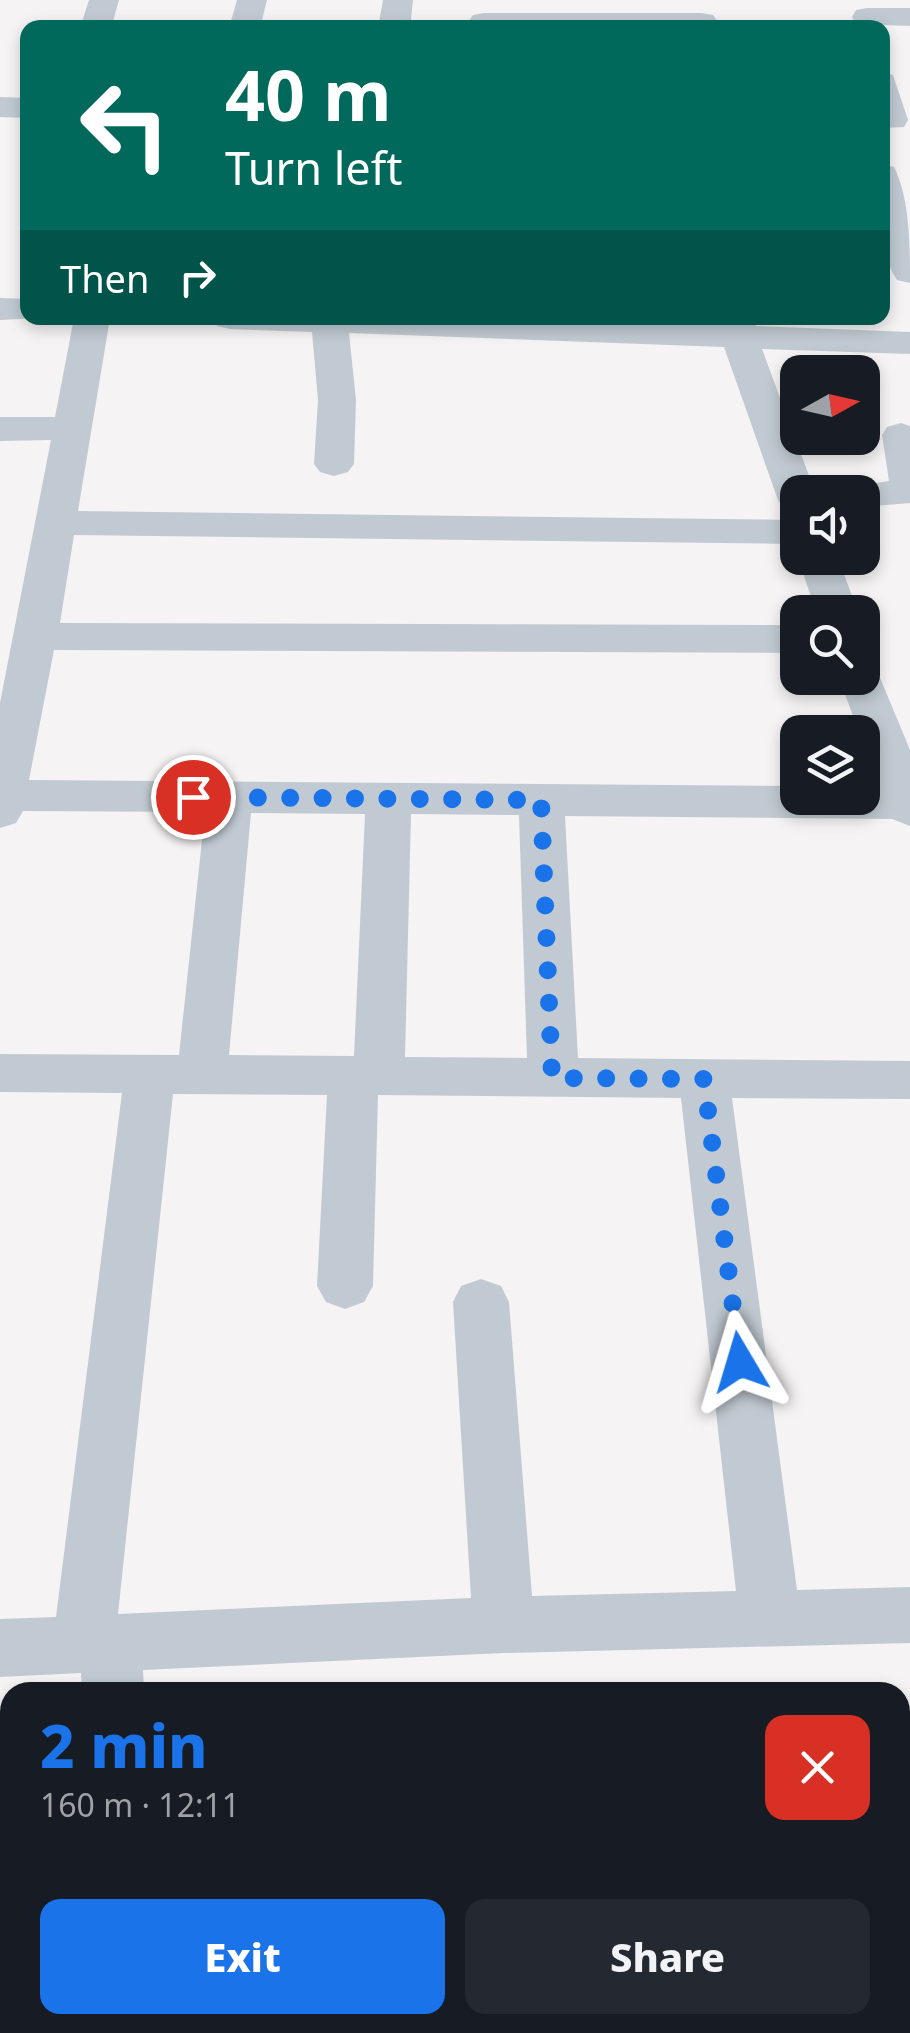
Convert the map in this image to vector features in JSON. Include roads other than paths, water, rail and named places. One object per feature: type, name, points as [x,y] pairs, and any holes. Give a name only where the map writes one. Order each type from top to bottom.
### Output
[{"type":"street","points":[[866,15],[910,17]]},
{"type":"street","points":[[624,20],[702,16]]},
{"type":"street","points":[[890,202],[910,272]]},
{"type":"street","points":[[91,325],[54,524],[25,618],[2,803],[230,797],[909,806],[867,695]]},
{"type":"street","points":[[329,325],[337,400],[334,464]]},
{"type":"street","points":[[646,325],[738,327],[910,343]]},
{"type":"street","points":[[738,327],[787,475]]},
{"type":"street","points":[[0,429],[72,428]]},
{"type":"street","points":[[880,493],[910,490],[900,434]]},
{"type":"street","points":[[54,524],[780,505]]},
{"type":"street","points":[[25,618],[780,639]]},
{"type":"street","points":[[102,1659],[176,1075],[230,797]]},
{"type":"street","points":[[345,1286],[389,798]]},
{"type":"street","points":[[541,800],[552,1078]]},
{"type":"street","points":[[0,1074],[910,1080]]},
{"type":"street","points":[[704,1079],[770,1617]]},
{"type":"street","points":[[482,1302],[503,1625]]},
{"type":"street","points":[[0,1648],[102,1659],[503,1625],[910,1615]]}]
